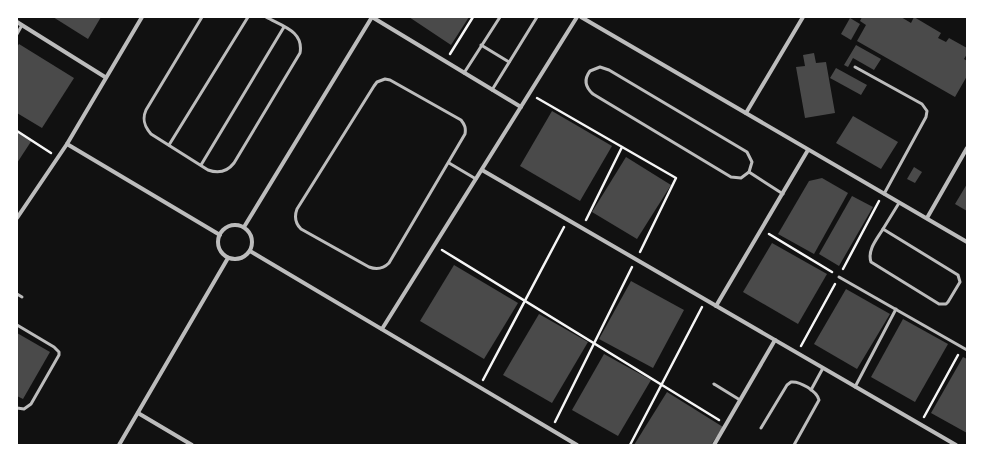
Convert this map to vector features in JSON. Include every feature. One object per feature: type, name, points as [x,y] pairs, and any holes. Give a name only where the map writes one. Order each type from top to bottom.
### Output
[{"type":"street","points":[[18,216],[67,144],[105,77],[142,17]]},
{"type":"street","points":[[244,227],[372,17],[521,107]]},
{"type":"street","points":[[382,329],[577,17]]},
{"type":"street","points":[[581,17],[967,242]]},
{"type":"street","points":[[746,113],[803,17]]},
{"type":"street","points":[[17,22],[105,77]]},
{"type":"street","points":[[67,144],[220,235]]},
{"type":"street","points":[[927,218],[967,148]]},
{"type":"street","points":[[716,306],[808,150]]},
{"type":"street","points":[[482,170],[956,445]]},
{"type":"street","points":[[235,225],[244,227],[252,238],[250,251],[244,257],[236,260],[228,258],[221,252],[218,244],[220,235],[226,228],[235,225]]},
{"type":"street","points":[[250,251],[577,445]]},
{"type":"street","points":[[119,445],[228,258]]},
{"type":"street","points":[[714,445],[775,340]]},
{"type":"street","points":[[138,413],[192,445]]},
{"type":"lane","points":[[202,17],[144,115],[145,125],[151,134],[208,170],[218,172],[227,170],[234,163],[300,53],[301,47],[298,36],[266,17]]},
{"type":"lane","points":[[169,144],[248,17]]},
{"type":"lane","points":[[464,73],[500,17]]},
{"type":"lane","points":[[492,90],[537,17]]},
{"type":"lane","points":[[17,34],[22,25]]},
{"type":"lane","points":[[201,165],[284,27]]},
{"type":"lane","points":[[481,45],[509,62]]},
{"type":"lane","points":[[600,67],[605,68],[747,152],[752,162],[749,172],[745,176],[736,178],[731,177],[593,94],[586,86],[585,80],[587,75],[590,71],[600,67]]},
{"type":"lane","points":[[855,67],[922,104],[927,111],[926,117],[884,194]]},
{"type":"lane","points":[[381,80],[390,80],[464,123],[466,127],[465,134],[448,163],[389,263],[382,268],[377,269],[369,267],[300,229],[296,222],[295,213],[297,209],[374,86],[381,80]]},
{"type":"lane","points":[[448,163],[476,179]]},
{"type":"lane","points":[[749,172],[783,194]]},
{"type":"lane","points":[[883,229],[958,275],[960,282],[948,302],[943,305],[939,304],[871,262],[871,250],[883,229],[899,203]]},
{"type":"lane","points":[[839,277],[967,350]]},
{"type":"lane","points":[[17,294],[22,297]]},
{"type":"lane","points":[[855,387],[896,309]]},
{"type":"lane","points":[[17,325],[57,349],[59,355],[31,404],[24,409],[17,408]]},
{"type":"lane","points":[[811,390],[823,368]]},
{"type":"lane","points":[[761,428],[789,383],[795,382],[811,390],[817,394],[819,400],[794,445]]},
{"type":"lane","points":[[714,384],[740,400]]},
{"type":"path","points":[[446,62],[473,17]]},
{"type":"path","points":[[17,131],[58,158]]},
{"type":"path","points":[[582,228],[622,147]]},
{"type":"path","points":[[479,387],[568,220]]},
{"type":"path","points":[[761,229],[839,277]]},
{"type":"path","points":[[434,246],[726,424]]},
{"type":"path","points":[[630,445],[706,300]]},
{"type":"path","points":[[920,424],[962,347]]},
{"type":"building","points":[[53,17],[101,17],[88,39]]},
{"type":"building","points":[[409,17],[469,17],[451,45]]},
{"type":"building","points":[[862,17],[901,17],[911,23],[914,17],[941,33],[938,38],[946,42],[949,38],[967,48],[967,54],[964,59],[967,61],[967,76],[955,97],[857,41],[866,25],[860,21]]},
{"type":"building","points":[[850,18],[860,24],[851,40],[841,34]]},
{"type":"building","points":[[19,44],[74,78],[42,128],[17,113],[17,47]]},
{"type":"building","points":[[856,45],[881,59],[874,70],[853,58],[848,67],[844,65]]},
{"type":"building","points":[[814,53],[816,63],[826,62],[835,113],[805,118],[796,67],[805,66],[803,55]]},
{"type":"building","points":[[836,68],[867,85],[861,95],[830,78]]},
{"type":"building","points":[[552,111],[612,146],[580,201],[520,166]]},
{"type":"building","points":[[853,116],[898,142],[881,169],[836,143]]},
{"type":"building","points":[[17,131],[32,140],[17,163]]},
{"type":"building","points":[[626,157],[671,185],[637,239],[592,212]]},
{"type":"building","points":[[914,167],[922,172],[915,183],[907,179]]},
{"type":"building","points":[[822,178],[848,193],[814,254],[778,234],[809,181]]},
{"type":"building","points":[[967,184],[967,211],[955,204]]},
{"type":"building","points":[[852,196],[873,207],[839,266],[819,254]]},
{"type":"building","points":[[772,243],[827,274],[798,324],[743,292]]},
{"type":"building","points":[[454,265],[518,303],[484,359],[420,321]]},
{"type":"building","points":[[631,281],[684,310],[653,368],[599,339]]},
{"type":"building","points":[[846,289],[890,314],[857,369],[814,344]]},
{"type":"building","points":[[539,314],[588,342],[552,403],[503,375]]},
{"type":"building","points":[[903,319],[948,344],[915,402],[871,377]]},
{"type":"building","points":[[17,333],[50,352],[23,399],[17,396]]},
{"type":"building","points":[[604,354],[651,380],[618,436],[572,410]]},
{"type":"building","points":[[963,357],[967,359],[967,433],[931,413]]},
{"type":"building","points":[[667,392],[723,427],[711,445],[634,445]]}]
